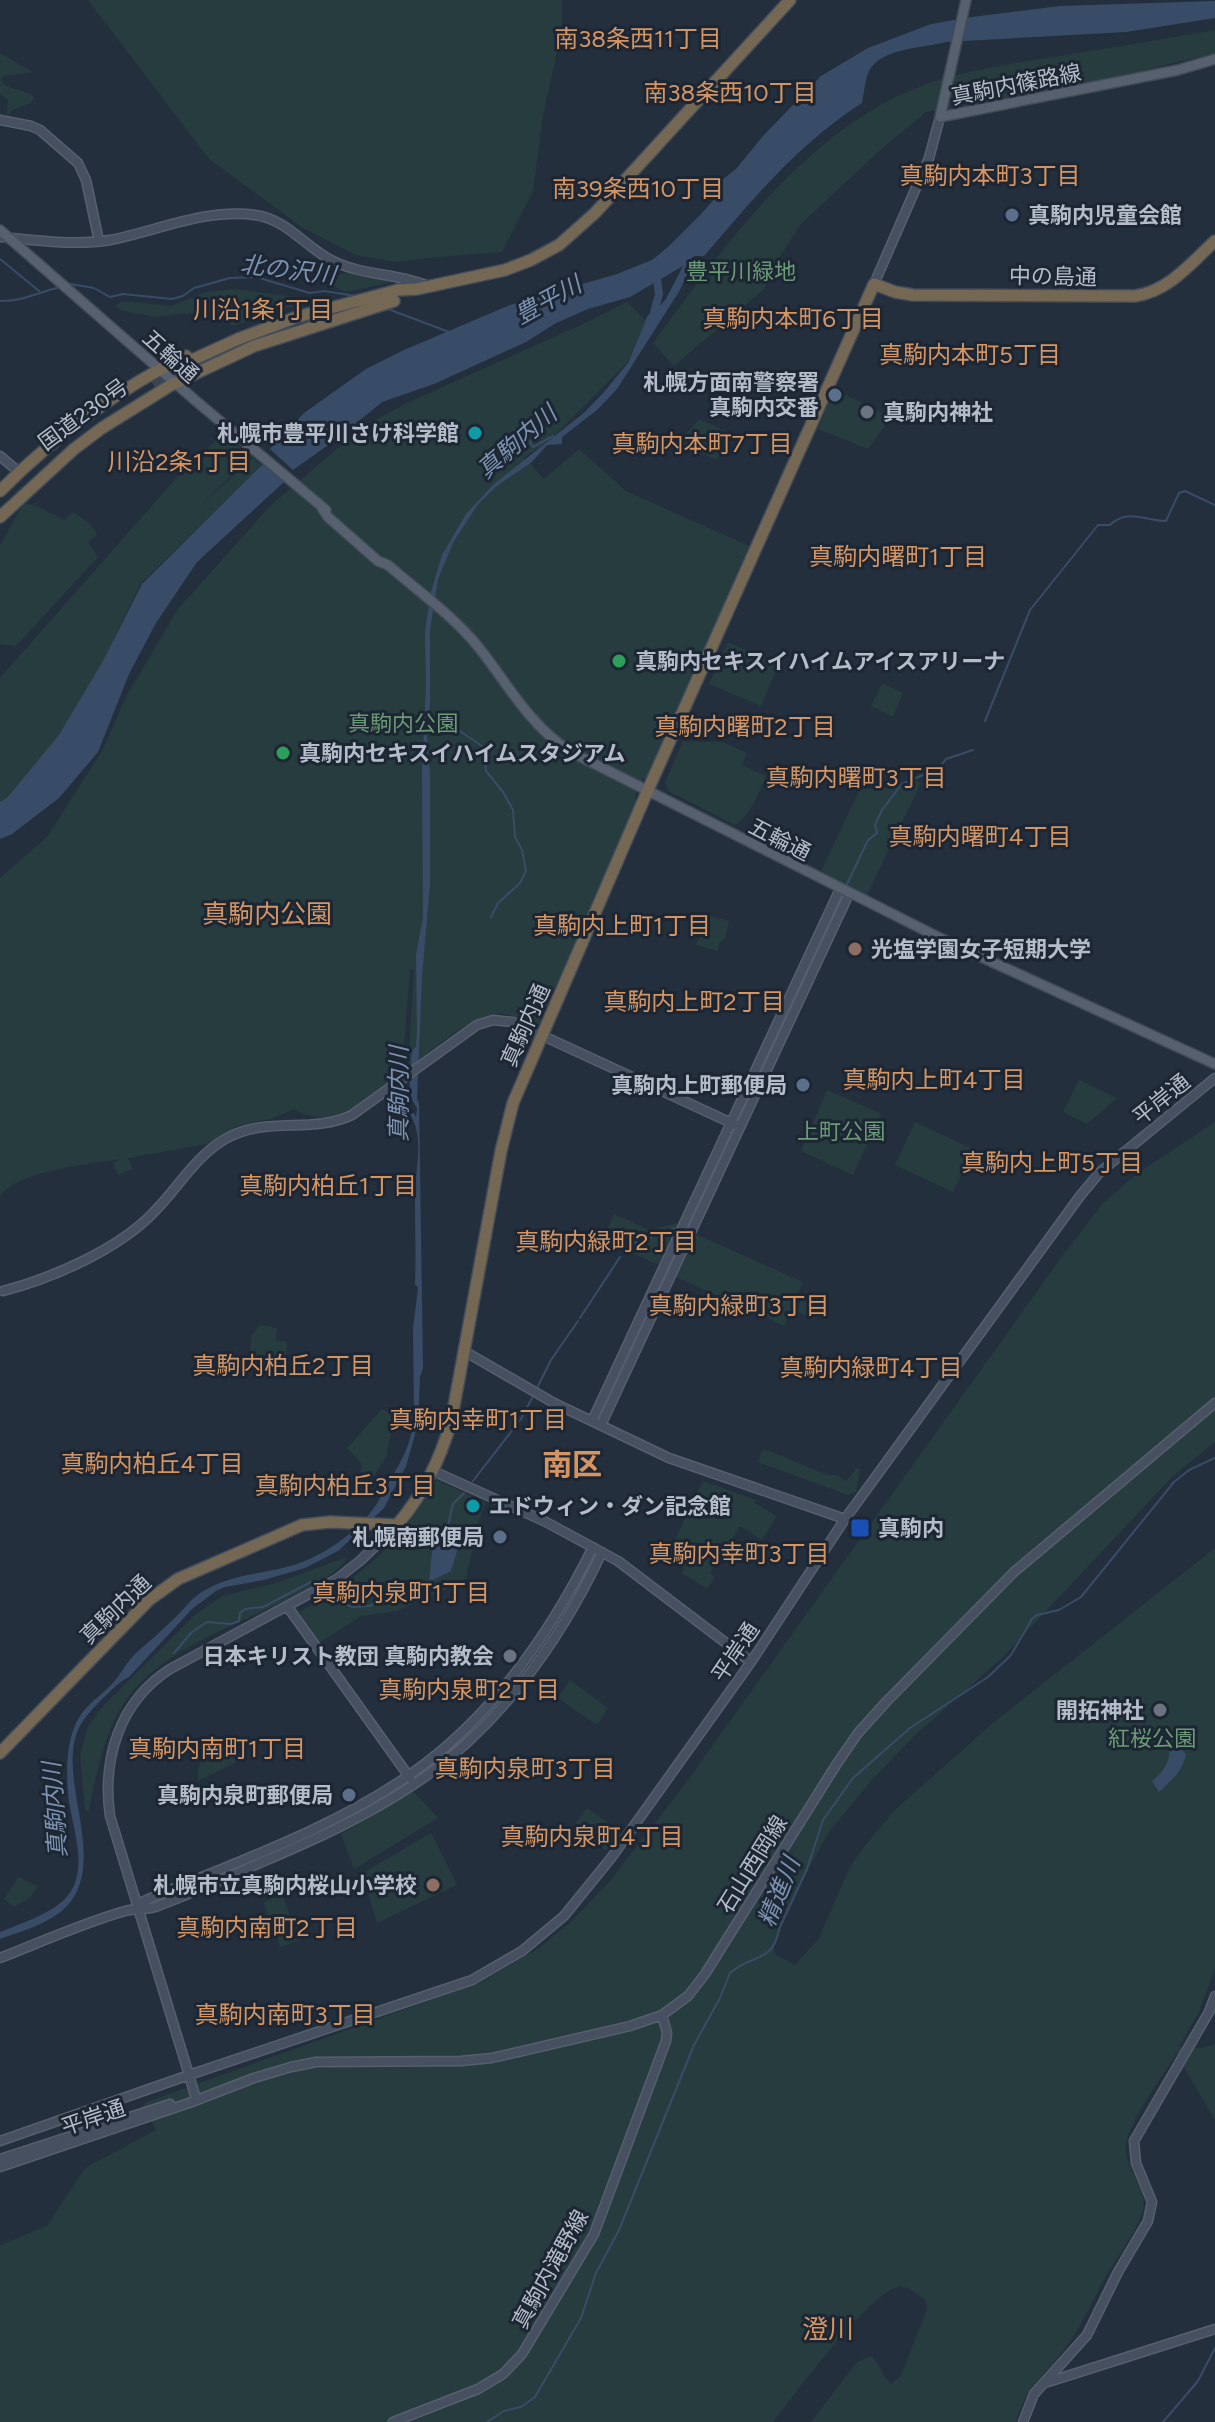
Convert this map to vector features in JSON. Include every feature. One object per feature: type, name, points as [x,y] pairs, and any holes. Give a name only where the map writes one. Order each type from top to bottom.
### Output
[{"type":"highway","points":[[0,491],[79,421],[161,369],[240,331],[505,270],[531,260],[564,241],[595,213],[790,0]]},
{"type":"highway","name":"中の島通","points":[[874,284],[913,295],[1142,295],[1168,284],[1215,241]]},
{"type":"highway","name":"真駒内通","points":[[0,1753],[149,1600],[168,1585],[302,1525],[397,1525],[433,1471],[451,1422],[508,1121],[647,791],[874,284]]},
{"type":"highway","points":[[184,367],[320,314],[384,298]]},
{"type":"highway","points":[[0,517],[58,463],[102,428],[176,383],[320,314]]},
{"type":"highway","name":"国道230号","points":[[0,499],[59,445],[107,409],[153,384],[42,468],[0,508]]},
{"type":"main road","name":"真駒内篠路線","points":[[966,0],[941,113],[1178,70],[1215,59]]},
{"type":"main road","points":[[0,230],[4,237]]},
{"type":"main road","name":"五輪通","points":[[4,237],[322,508],[378,561],[388,565],[448,617],[480,649],[523,709],[551,739],[647,791],[1002,968],[1215,1064]]},
{"type":"street","name":"真駒内通","points":[[874,284],[929,158],[941,113]]},
{"type":"street","points":[[0,120],[40,130],[78,163],[86,180],[99,241]]},
{"type":"street","points":[[4,237],[79,243],[203,217],[254,214],[279,223],[321,255],[337,263],[413,280],[423,288]]},
{"type":"street","points":[[0,456],[19,472]]},
{"type":"street","points":[[596,1423],[730,1123],[845,891]]},
{"type":"street","points":[[596,1423],[740,1127],[845,891]]},
{"type":"street","points":[[3,1291],[85,1260],[122,1240],[153,1214],[204,1155],[231,1136],[266,1125],[320,1125],[340,1121],[477,1025],[493,1020],[509,1020],[740,1127]]},
{"type":"street","name":"平岸通","points":[[0,2141],[457,1987],[497,1967],[529,1946],[564,1916],[594,1881],[751,1662],[845,1519],[931,1398],[1095,1178],[1215,1078]]},
{"type":"street","points":[[464,1351],[554,1403],[669,1458],[845,1519]]},
{"type":"street","name":"石山西岡線","points":[[196,2099],[254,2078],[316,2062],[492,2058],[630,2026],[662,2015],[688,1996],[705,1974],[836,1765],[887,1701],[1014,1572],[1105,1497],[1199,1413],[1215,1403]]},
{"type":"street","points":[[433,1471],[544,1521],[624,1564],[751,1662]]},
{"type":"street","points":[[196,2099],[110,1816],[107,1796],[111,1751],[123,1721],[140,1696],[160,1676],[337,1579],[397,1525]]},
{"type":"street","points":[[137,1909],[144,1901],[329,1822],[408,1776],[464,1729],[510,1681],[552,1623],[593,1547]]},
{"type":"street","points":[[0,1958],[137,1909],[150,1908],[178,1898],[333,1831],[415,1784],[463,1745],[515,1692],[565,1621],[602,1552]]},
{"type":"street","points":[[287,1606],[415,1784]]},
{"type":"street","points":[[1023,2422],[1027,2408],[1044,2383],[1087,2335],[1148,2221],[1152,2202],[1136,2163],[1134,2141],[1209,2012],[1215,1996]]},
{"type":"street","name":"真駒内滝野線","points":[[393,2422],[478,2389],[503,2374],[522,2354],[594,2234],[666,2041],[662,2015]]},
{"type":"street","name":"平岸通","points":[[0,2159],[186,2099],[196,2099]]},
{"type":"street","name":"平岸通","points":[[0,2167],[196,2099]]},
{"type":"street","points":[[1044,2383],[1215,2329]]},
{"type":"green space","points":[[88,0],[562,0],[562,29],[543,116],[533,191],[502,252],[397,262],[356,255],[303,228],[209,159]]},
{"type":"green space","name":"豊平川緑地","points":[[1215,30],[1215,53],[1099,81],[926,112],[801,224],[778,259],[764,289],[674,366],[653,343],[707,270],[768,197],[837,134],[875,108],[916,88],[969,72]]},
{"type":"green space","points":[[0,53],[33,72],[1,79],[6,86],[31,94],[34,99],[12,110],[9,115],[8,100],[0,94]]},
{"type":"green space","points":[[349,272],[387,280],[388,283],[346,292],[321,284],[319,280],[324,275],[331,277]]},
{"type":"green space","points":[[235,289],[293,297],[299,300],[299,304],[232,326],[220,313],[153,317],[114,306],[124,301],[171,306],[206,292]]},
{"type":"green space","name":"真駒内公園","points":[[627,302],[646,321],[627,363],[546,444],[524,457],[544,479],[579,449],[626,491],[749,546],[647,778],[643,778],[635,796],[637,801],[539,1024],[534,1026],[505,1014],[480,1018],[454,1033],[408,1068],[414,970],[410,969],[402,1072],[352,1109],[323,1117],[294,1109],[271,1119],[237,1126],[207,1144],[128,1158],[133,1169],[118,1175],[113,1163],[121,1159],[75,1166],[23,1180],[0,1196],[0,878],[47,837],[102,751],[127,695],[178,609],[272,504],[364,426],[409,402]]},
{"type":"green space","points":[[840,392],[888,416],[889,420],[868,449],[818,429],[831,396],[837,398]]},
{"type":"green space","points":[[699,419],[729,433],[717,460],[678,443]]},
{"type":"green space","points":[[222,432],[251,457],[198,508],[253,458],[262,466],[141,583],[115,636],[101,685],[0,808],[0,678],[187,466],[191,468]]},
{"type":"green space","points":[[24,503],[64,520],[73,512],[83,519],[97,535],[88,542],[98,557],[16,646],[0,644],[0,545]]},
{"type":"green space","points":[[728,642],[774,663],[776,671],[761,706],[709,684]]},
{"type":"green space","points":[[882,683],[903,693],[893,717],[871,706]]},
{"type":"green space","points":[[683,741],[723,742],[747,753],[742,765],[766,776],[750,810],[735,825],[668,791],[665,782]]},
{"type":"green space","points":[[912,778],[921,783],[867,895],[823,874],[822,869],[860,789],[889,787]]},
{"type":"green space","points":[[710,916],[729,921],[718,951],[696,945]]},
{"type":"green space","points":[[1079,1080],[1117,1098],[1087,1124],[1063,1112]]},
{"type":"green space","name":"上町公園","points":[[827,1090],[881,1116],[853,1175],[801,1151]]},
{"type":"green space","points":[[915,1122],[973,1149],[953,1192],[895,1165]]},
{"type":"green space","name":"紅桜公園","points":[[1215,1122],[1215,1442],[1172,1477],[1002,1658],[911,1739],[870,1782],[828,1833],[791,1901],[774,1946],[775,1954],[795,1965],[819,1938],[850,1867],[895,1810],[993,1723],[1215,1548],[1215,1969],[1199,2012],[1179,2047],[1202,2048],[1215,2044],[1215,2120],[1176,2054],[1128,2135],[1126,2154],[1143,2196],[1142,2214],[1077,2330],[1025,2399],[1016,2422],[811,2422],[857,2362],[871,2356],[891,2384],[901,2376],[927,2309],[925,2300],[900,2286],[884,2294],[850,2326],[773,2422],[0,2422],[0,2245],[47,2226],[85,2168],[156,2130],[144,2103],[481,1982],[539,1948],[571,1922],[610,1881],[685,1784],[1103,1203],[1138,1173]]},
{"type":"green space","points":[[614,1214],[650,1230],[678,1223],[659,1263],[603,1239]]},
{"type":"green space","points":[[698,1235],[803,1282],[784,1326],[676,1277]]},
{"type":"green space","points":[[805,1291],[818,1303],[814,1320],[796,1311]]},
{"type":"green space","points":[[260,1325],[277,1328],[276,1340],[287,1342],[286,1359],[250,1354],[251,1336]]},
{"type":"green space","points":[[382,1409],[394,1416],[386,1458],[369,1483],[360,1483],[356,1476],[360,1474],[362,1464],[347,1448]]},
{"type":"green space","points":[[762,1450],[846,1481],[857,1468],[860,1469],[856,1492],[848,1495],[758,1462]]},
{"type":"green space","points":[[439,1481],[486,1503],[466,1578],[397,1611],[361,1616],[319,1643],[301,1611],[341,1586],[378,1557],[409,1522],[435,1482]]},
{"type":"green space","points":[[703,1481],[756,1500],[755,1503],[777,1516],[762,1540],[740,1526],[710,1573],[715,1577],[707,1589],[682,1573],[684,1568],[667,1557]]},
{"type":"green space","points":[[347,1557],[326,1578],[205,1638],[160,1666],[141,1683],[125,1702],[112,1727],[98,1769],[89,1811],[85,1810],[80,1755],[88,1726],[103,1706],[194,1616],[222,1596],[276,1583]]},
{"type":"green space","points":[[570,1680],[608,1708],[597,1725],[558,1698]]},
{"type":"green space","points":[[232,1735],[243,1759],[198,1781],[202,1759],[218,1743]]},
{"type":"green space","points":[[408,1790],[413,1791],[438,1818],[354,1869],[341,1834],[379,1812]]},
{"type":"green space","points":[[587,1808],[621,1832],[609,1849],[605,1850],[575,1828]]},
{"type":"green space","points":[[431,1833],[457,1885],[377,1923],[363,1878],[366,1871]]},
{"type":"green space","points":[[18,1877],[38,1886],[30,1898],[14,1907],[4,1899]]},
{"type":"green space","points":[[282,1895],[300,1940],[280,1947],[263,1902]]},
{"type":"water","name":"豊平川","points":[[1215,1],[1215,18],[1126,32],[946,42],[903,50],[875,63],[869,71],[862,103],[797,154],[704,256],[694,256],[687,265],[688,272],[680,290],[617,389],[597,410],[562,437],[562,444],[547,445],[532,462],[498,485],[479,503],[454,541],[438,579],[430,630],[427,737],[430,884],[417,1099],[419,1103],[423,1368],[418,1424],[406,1466],[384,1508],[338,1551],[305,1568],[216,1591],[192,1609],[129,1677],[114,1687],[83,1720],[76,1735],[73,1755],[83,1847],[83,1869],[78,1889],[66,1907],[52,1918],[0,1939],[0,1932],[50,1910],[72,1890],[78,1855],[69,1798],[68,1757],[74,1728],[87,1708],[113,1683],[135,1654],[199,1594],[238,1577],[305,1561],[348,1535],[376,1505],[407,1448],[414,1410],[413,1329],[418,1288],[415,1284],[415,1195],[418,1143],[415,1123],[410,1114],[414,1113],[416,1117],[417,1108],[411,1095],[410,1081],[417,1030],[416,955],[423,917],[425,631],[431,592],[442,555],[466,514],[494,484],[585,412],[604,392],[628,363],[648,315],[666,299],[683,266],[630,297],[588,309],[556,323],[526,342],[434,384],[382,402],[293,470],[270,449],[304,413],[366,369],[404,350],[510,305],[617,274],[652,260],[702,213],[718,195],[722,180],[736,169],[821,76],[868,48],[931,24],[972,17],[1060,6]]},
{"type":"water","points":[[263,464],[284,482],[197,562],[156,623],[129,674],[98,752],[59,798],[12,834],[0,839],[0,802],[7,798],[59,735],[103,661],[142,584]]},
{"type":"water","points":[[451,1525],[461,1536],[457,1539],[459,1545],[451,1571],[429,1582],[432,1552],[438,1542],[454,1540],[448,1527]]},
{"type":"water","points":[[1172,1740],[1186,1754],[1179,1771],[1159,1792],[1152,1781],[1166,1765],[1168,1745]]},
{"type":"waterway","name":"北の沢川","points":[[0,259],[39,291]]},
{"type":"waterway","name":"真駒内川","points":[[652,320],[659,294],[656,271]]},
{"type":"waterway","name":"北の沢川","points":[[70,284],[94,288],[110,297],[123,294],[172,299],[194,288],[230,278],[256,277],[310,293],[324,291],[356,296]]},
{"type":"waterway","points":[[0,301],[24,298],[60,287]]},
{"type":"waterway","name":"北の沢川","points":[[388,309],[449,332]]},
{"type":"waterway","points":[[514,430],[524,432],[533,447],[553,436]]},
{"type":"waterway","points":[[985,721],[1030,610],[1098,525],[1110,525],[1130,516],[1166,521],[1179,493],[1185,491],[1215,505]]},
{"type":"waterway","points":[[458,730],[482,746],[486,771],[513,810],[515,837],[522,850],[526,871],[520,883],[498,903],[491,917]]},
{"type":"waterway","points":[[847,884],[868,840],[877,833],[875,825],[882,810],[901,785],[940,767],[946,759],[973,750]]},
{"type":"waterway","points":[[787,1013],[839,904]]},
{"type":"waterway","points":[[739,1118],[778,1034]]},
{"type":"waterway","points":[[717,1164],[733,1130]]},
{"type":"waterway","points":[[690,1221],[703,1194]]},
{"type":"waterway","points":[[626,1250],[635,1243],[675,1228]]},
{"type":"waterway","points":[[580,1318],[620,1257]]},
{"type":"waterway","points":[[538,1386],[551,1360],[578,1321]]},
{"type":"waterway","points":[[473,1481],[521,1419],[532,1398]]},
{"type":"waterway","name":"精進川","points":[[487,2422],[504,2411],[521,2407],[535,2397],[581,2318],[596,2273],[619,2230],[694,2045],[730,1973],[767,1953],[772,1947],[807,1869],[823,1820],[853,1778],[910,1728],[988,1677],[1011,1655],[1037,1615],[1059,1610],[1081,1597],[1174,1482],[1189,1470],[1215,1458]]},
{"type":"waterway","points":[[448,1526],[453,1504],[464,1493]]},
{"type":"waterway","points":[[331,1597],[352,1607],[369,1606],[404,1585],[428,1581]]},
{"type":"waterway","points":[[174,1653],[192,1632],[207,1622],[231,1624],[239,1621],[240,1613],[245,1609],[263,1607],[311,1582],[318,1583]]},
{"type":"waterway","points":[[1163,2422],[1198,2381],[1215,2348]]},
{"type":"tunnel","points":[[155,387],[176,372],[187,370]]},
{"type":"place","name":"真駒内児童会館","points":[[1012,215]]},
{"type":"place","name":"札幌方面南警察署 真駒内交番","points":[[835,395]]},
{"type":"place","name":"真駒内神社","points":[[867,412]]},
{"type":"place","name":"札幌市豊平川さけ科学館","points":[[475,433]]},
{"type":"place","name":"真駒内セキスイハイムアイスアリーナ","points":[[619,661]]},
{"type":"place","name":"真駒内セキスイハイムスタジアム","points":[[283,753]]},
{"type":"place","name":"光塩学園女子短期大学","points":[[855,949]]},
{"type":"place","name":"真駒内上町郵便局","points":[[803,1085]]},
{"type":"place","name":"エドウィン・ダン記念館","points":[[473,1506]]},
{"type":"place","name":"真駒内","points":[[860,1528]]},
{"type":"place","name":"札幌南郵便局","points":[[500,1537]]},
{"type":"place","name":"日本キリスト教団 真駒内教会","points":[[510,1656]]},
{"type":"place","name":"開拓神社","points":[[1160,1710]]},
{"type":"place","name":"真駒内泉町郵便局","points":[[349,1795]]},
{"type":"place","name":"札幌市立真駒内桜山小学校","points":[[433,1885]]},
{"type":"district","name":"南38条西11丁目","points":[[638,39]]},
{"type":"district","name":"南38条西10丁目","points":[[730,93]]},
{"type":"district","name":"真駒内本町3丁目","points":[[990,176]]},
{"type":"district","name":"南39条西10丁目","points":[[638,189]]},
{"type":"district","name":"川沿1条1丁目","points":[[263,310]]},
{"type":"district","name":"真駒内本町6丁目","points":[[793,319]]},
{"type":"district","name":"真駒内本町5丁目","points":[[970,355]]},
{"type":"district","name":"真駒内本町7丁目","points":[[702,444]]},
{"type":"district","name":"川沿2条1丁目","points":[[179,462]]},
{"type":"district","name":"真駒内曙町1丁目","points":[[898,557]]},
{"type":"district","name":"真駒内曙町2丁目","points":[[745,727]]},
{"type":"district","name":"真駒内曙町3丁目","points":[[856,778]]},
{"type":"district","name":"真駒内曙町4丁目","points":[[980,837]]},
{"type":"district","name":"真駒内公園","points":[[267,914]]},
{"type":"district","name":"真駒内上町1丁目","points":[[622,926]]},
{"type":"district","name":"真駒内上町2丁目","points":[[694,1002]]},
{"type":"district","name":"真駒内上町4丁目","points":[[934,1080]]},
{"type":"district","name":"真駒内上町5丁目","points":[[1052,1163]]},
{"type":"district","name":"真駒内柏丘1丁目","points":[[328,1186]]},
{"type":"district","name":"真駒内緑町2丁目","points":[[606,1242]]},
{"type":"district","name":"真駒内緑町3丁目","points":[[739,1306]]},
{"type":"district","name":"真駒内柏丘2丁目","points":[[283,1366]]},
{"type":"district","name":"真駒内緑町4丁目","points":[[871,1368]]},
{"type":"district","name":"真駒内幸町1丁目","points":[[478,1420]]},
{"type":"district","name":"真駒内柏丘4丁目","points":[[152,1464]]},
{"type":"district","name":"南区","points":[[572,1465]]},
{"type":"district","name":"真駒内柏丘3丁目","points":[[345,1486]]},
{"type":"district","name":"真駒内幸町3丁目","points":[[739,1554]]},
{"type":"district","name":"真駒内泉町1丁目","points":[[401,1593]]},
{"type":"district","name":"真駒内泉町2丁目","points":[[469,1690]]},
{"type":"district","name":"真駒内南町1丁目","points":[[217,1749]]},
{"type":"district","name":"真駒内泉町3丁目","points":[[525,1769]]},
{"type":"district","name":"真駒内泉町4丁目","points":[[592,1837]]},
{"type":"district","name":"真駒内南町2丁目","points":[[267,1928]]},
{"type":"district","name":"真駒内南町3丁目","points":[[285,2015]]},
{"type":"district","name":"澄川","points":[[828,2329]]}]
